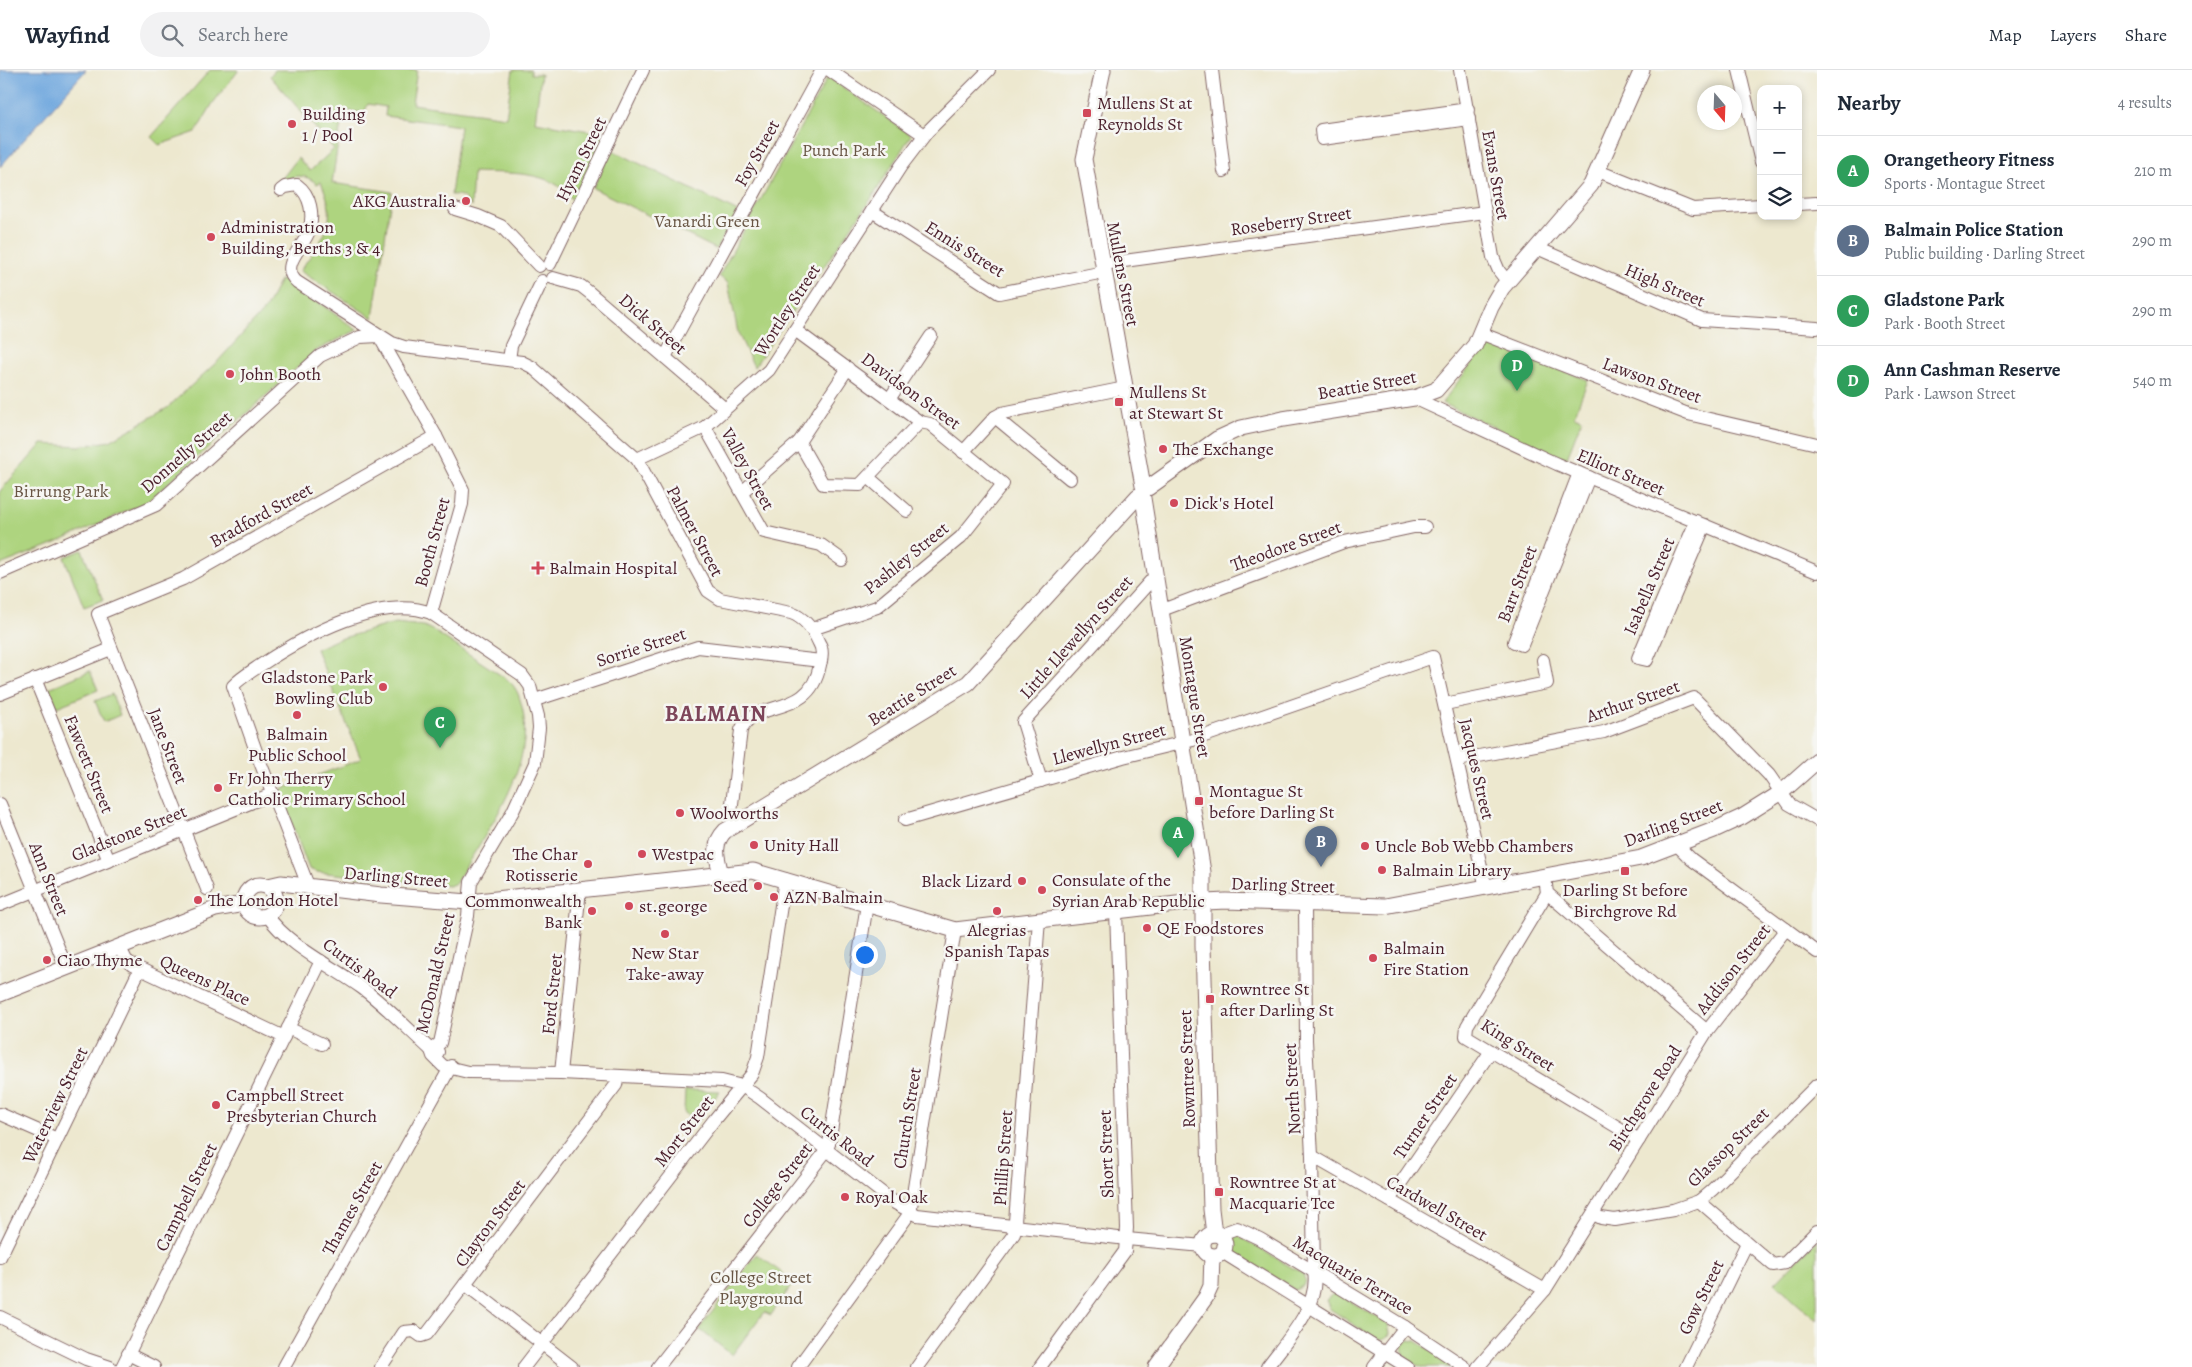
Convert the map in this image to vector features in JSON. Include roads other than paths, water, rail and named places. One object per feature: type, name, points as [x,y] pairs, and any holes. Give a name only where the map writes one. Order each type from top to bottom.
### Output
[{"type":"street","name":"Hyam Street","points":[[545,265],[644,70]]},
{"type":"street","name":"Foy Street","points":[[665,358],[822,70]]},
{"type":"street","points":[[829,70],[924,136]]},
{"type":"street","name":"Wortley Street","points":[[637,460],[705,427],[724,408],[769,370],[901,166],[924,136],[988,70]]},
{"type":"street","name":"Mullens Street","points":[[1103,70],[1084,159],[1143,492]]},
{"type":"street","points":[[1212,70],[1224,171]]},
{"type":"street","name":"Evans Street","points":[[1460,70],[1495,262],[1498,271],[1507,281]]},
{"type":"street","name":"Beattie Street","points":[[721,874],[717,856],[719,838],[734,826],[968,683],[1143,492],[1217,439],[1241,428],[1292,417],[1414,398],[1430,394],[1441,386],[1470,352],[1493,302],[1507,281],[1586,191],[1598,171],[1642,70]]},
{"type":"street","points":[[1739,70],[1757,145]]},
{"type":"street","points":[[1391,124],[1468,114]]},
{"type":"street","points":[[1598,171],[1692,209],[1757,206]]},
{"type":"street","name":"Booth Street","points":[[281,190],[285,187],[297,186],[302,189],[310,204],[309,232],[291,262],[291,276],[297,282],[379,336],[436,436],[463,490],[460,514],[431,613],[522,675],[530,686],[535,700],[539,728],[535,764],[514,811],[471,882],[469,902]]},
{"type":"street","points":[[1802,204],[1817,203]]},
{"type":"street","points":[[455,209],[501,226],[545,265],[556,270],[548,280],[511,346],[510,360]]},
{"type":"street","name":"Ennis Street","points":[[872,211],[999,293],[1103,268]]},
{"type":"street","name":"Roseberry Street","points":[[1103,268],[1485,212]]},
{"type":"street","name":"High Street","points":[[1537,248],[1702,320],[1817,328]]},
{"type":"street","name":"Dick Street","points":[[548,280],[581,286],[724,408]]},
{"type":"street","name":"Davidson Street","points":[[795,330],[890,398],[920,422],[930,424],[1003,484]]},
{"type":"street","name":"Lawson Street","points":[[1480,333],[1688,414],[1817,444]]},
{"type":"street","name":"Palmer Street","points":[[379,336],[404,347],[524,362],[532,367],[637,460],[708,591],[720,599],[791,613],[798,616],[812,629],[822,647],[817,679],[810,690],[791,704],[755,715],[743,724],[731,812],[734,826]]},
{"type":"street","name":"Donnelly Street","points":[[0,573],[156,505],[320,356],[360,337],[379,336]]},
{"type":"street","points":[[890,398],[931,336]]},
{"type":"street","points":[[742,492],[799,442],[848,368]]},
{"type":"street","points":[[963,452],[995,417],[1009,411],[1125,388]]},
{"type":"street","name":"Elliott Street","points":[[1414,398],[1584,475],[1817,572]]},
{"type":"street","points":[[995,417],[1070,479]]},
{"type":"street","points":[[864,481],[920,422]]},
{"type":"street","name":"Valley Street","points":[[705,427],[764,532],[821,545],[842,560]]},
{"type":"street","name":"Bradford Street","points":[[98,614],[183,579],[436,436]]},
{"type":"street","points":[[799,442],[823,484],[864,481],[907,511]]},
{"type":"street","name":"Barr Street","points":[[1534,603],[1584,475]]},
{"type":"street","name":"Pashley Street","points":[[812,629],[877,607],[961,537],[1003,484]]},
{"type":"street","name":"Montague Street","points":[[1143,492],[1203,872],[1203,902]]},
{"type":"street","name":"Isabella Street","points":[[1662,614],[1700,523]]},
{"type":"street","name":"Theodore Street","points":[[1162,610],[1344,542],[1414,526],[1425,527]]},
{"type":"street","name":"Little Llewellyn Street","points":[[1041,781],[1023,722],[1156,575]]},
{"type":"street","points":[[309,888],[272,794],[233,686],[299,641],[345,621],[387,609],[413,608],[431,613]]},
{"type":"street","name":"Jane Street","points":[[98,614],[207,890]]},
{"type":"street","name":"Sorrie Street","points":[[535,700],[698,647],[821,661]]},
{"type":"street","points":[[0,694],[111,649]]},
{"type":"street","name":"Llewellyn Street","points":[[905,820],[1123,757],[1183,742],[1433,657]]},
{"type":"street","name":"Jacques Street","points":[[1433,657],[1486,888]]},
{"type":"street","points":[[1445,704],[1547,683],[1543,660]]},
{"type":"street","name":"Fawcett Street","points":[[35,679],[109,861]]},
{"type":"street","name":"Arthur Street","points":[[1458,760],[1604,732],[1694,698],[1782,792]]},
{"type":"street","name":"Darling Street","points":[[268,886],[281,883],[309,888],[469,902],[753,871],[955,930],[1203,902],[1226,901],[1385,906],[1631,861],[1742,817],[1782,792],[1817,761]]},
{"type":"street","points":[[1782,792],[1789,804],[1817,820]]},
{"type":"street","name":"Gladstone Street","points":[[0,905],[272,794]]},
{"type":"street","name":"Ann Street","points":[[0,804],[66,967]]},
{"type":"street","points":[[1676,844],[1691,859],[1817,952]]},
{"type":"street","points":[[1545,877],[1548,893],[1707,1031]]},
{"type":"street","name":"Mort Street","points":[[524,1367],[708,1127],[752,1074],[758,1057],[785,880]]},
{"type":"street","points":[[257,884],[268,886],[275,894],[274,910],[267,915],[254,916],[246,909],[244,904],[248,889],[257,884]]},
{"type":"street","name":"Darling Street","points":[[276,899],[290,892],[309,888]]},
{"type":"street","name":"Ford Street","points":[[561,1073],[580,889]]},
{"type":"street","name":"King Street","points":[[1548,893],[1467,1026],[1466,1036],[1639,1140]]},
{"type":"street","name":"McDonald Street","points":[[431,1050],[440,1042],[468,916],[469,902]]},
{"type":"street","name":"Rowntree Street","points":[[1203,902],[1202,946],[1208,1142],[1211,1209],[1216,1234]]},
{"type":"street","points":[[0,994],[216,908],[244,904]]},
{"type":"street","name":"College Street","points":[[658,1367],[826,1151],[829,1144],[867,904]]},
{"type":"street","name":"North Street","points":[[1268,1367],[1308,1312],[1308,1306],[1316,1282],[1314,1272],[1312,1156],[1306,1040],[1305,904]]},
{"type":"street","name":"Short Street","points":[[1040,1367],[1125,1251],[1116,911]]},
{"type":"street","name":"Curtis Road","points":[[267,915],[280,930],[321,961],[362,988],[431,1050],[433,1056],[443,1066],[451,1066],[457,1070],[468,1072],[561,1073],[722,1081],[742,1086],[910,1213],[925,1217],[1015,1225],[1212,1251]]},
{"type":"street","name":"Phillip Street","points":[[917,1367],[1010,1241],[1015,1225],[1039,920]]},
{"type":"street","name":"Addison Street","points":[[1707,1031],[1786,929]]},
{"type":"street","name":"Church Street","points":[[798,1367],[910,1213],[955,930]]},
{"type":"street","name":"Queens Place","points":[[119,946],[126,960],[140,969],[286,1032],[322,1044]]},
{"type":"street","name":"Campbell Street","points":[[122,1367],[321,961]]},
{"type":"street","name":"Waterview Street","points":[[0,1257],[140,969]]},
{"type":"street","name":"Birchgrove Road","points":[[1478,1367],[1545,1290],[1707,1031]]},
{"type":"street","name":"Turner Street","points":[[1389,1200],[1490,1051]]},
{"type":"street","name":"Thames Street","points":[[284,1367],[451,1066]]},
{"type":"street","name":"Clayton Street","points":[[381,1367],[401,1335],[408,1330],[421,1336],[427,1334],[616,1085],[618,1077]]},
{"type":"street","name":"Glassop Street","points":[[1593,1214],[1601,1218],[1615,1220],[1673,1210],[1699,1201],[1817,1085]]},
{"type":"street","points":[[0,1114],[57,1139]]},
{"type":"street","name":"Cardwell Street","points":[[1312,1156],[1545,1290]]},
{"type":"street","points":[[1699,1201],[1769,1263],[1777,1266],[1785,1263],[1817,1231]]},
{"type":"street","name":"Macquarie Terrace","points":[[1216,1234],[1237,1228],[1260,1239],[1405,1327],[1465,1367]]},
{"type":"street","points":[[1156,1367],[1206,1297],[1211,1286],[1212,1251],[1205,1238],[1216,1234]]},
{"type":"street","name":"Gow Street","points":[[1686,1367],[1747,1243]]},
{"type":"street","points":[[1212,1251],[1308,1306],[1407,1367]]},
{"type":"street","points":[[465,1284],[572,1367]]},
{"type":"street","points":[[0,1318],[86,1359],[110,1367]]},
{"type":"street","points":[[1374,1367],[1405,1327]]},
{"type":"street","points":[[128,1354],[154,1367]]},
{"type":"water","points":[[0,70],[86,70],[0,167]]},
{"type":"place","name":"Mullens St at Reynolds St","points":[[1087,113]]},
{"type":"place","name":"Building 1 / Pool","points":[[292,124]]},
{"type":"place","name":"AKG Australia","points":[[466,201]]},
{"type":"place","name":"Administration Building, Berths 3 & 4","points":[[211,237]]},
{"type":"place","name":"John Booth","points":[[230,374]]},
{"type":"place","name":"Ann Cashman Reserve","points":[[1517,391]]},
{"type":"place","name":"Mullens St at Stewart St","points":[[1119,402]]},
{"type":"place","name":"The Exchange","points":[[1163,449]]},
{"type":"place","name":"Dick's Hotel","points":[[1174,503]]},
{"type":"place","name":"Balmain Hospital","points":[[538,568]]},
{"type":"place","name":"Gladstone Park Bowling Club","points":[[383,687]]},
{"type":"place","name":"Balmain Public School","points":[[297,715]]},
{"type":"place","name":"Gladstone Park","points":[[440,748]]},
{"type":"place","name":"Fr John Therry Catholic Primary School","points":[[218,788]]},
{"type":"place","name":"Montague St before Darling St","points":[[1199,801]]},
{"type":"place","name":"Woolworths","points":[[680,813]]},
{"type":"place","name":"Unity Hall","points":[[754,845]]},
{"type":"place","name":"Uncle Bob Webb Chambers","points":[[1365,846]]},
{"type":"place","name":"Westpac","points":[[642,854]]},
{"type":"place","name":"Orangetheory Fitness","points":[[1178,858]]},
{"type":"place","name":"The Char Rotisserie","points":[[588,864]]},
{"type":"place","name":"Balmain Police Station","points":[[1321,867]]},
{"type":"place","name":"Balmain Library","points":[[1382,870]]},
{"type":"place","name":"Darling St before Birchgrove Rd","points":[[1625,871]]},
{"type":"place","name":"Black Lizard","points":[[1022,881]]},
{"type":"place","name":"Seed","points":[[758,886]]},
{"type":"place","name":"Consulate of the Syrian Arab Republic","points":[[1042,890]]},
{"type":"place","name":"AZN Balmain","points":[[774,897]]},
{"type":"place","name":"The London Hotel","points":[[198,900]]},
{"type":"place","name":"st.george","points":[[629,906]]},
{"type":"place","name":"Commonwealth Bank","points":[[592,911]]},
{"type":"place","name":"Alegrias Spanish Tapas","points":[[997,911]]},
{"type":"place","name":"QE Foodstores","points":[[1147,928]]},
{"type":"place","name":"New Star Take-away","points":[[665,934]]},
{"type":"place","name":"Balmain Fire Station","points":[[1373,958]]},
{"type":"place","name":"Ciao Thyme","points":[[47,960]]},
{"type":"place","name":"Rowntree St after Darling St","points":[[1210,999]]},
{"type":"place","name":"Campbell Street Presbyterian Church","points":[[216,1105]]},
{"type":"place","name":"Rowntree St at Macquarie Tce","points":[[1219,1192]]},
{"type":"place","name":"Royal Oak","points":[[845,1197]]},
{"type":"district","name":"BALMAIN","points":[[716,714]]},
{"type":"park label","name":"Punch Park","points":[[844,150]]},
{"type":"park label","name":"Vanardi Green","points":[[707,221]]},
{"type":"park label","name":"Birrung Park","points":[[61,491]]},
{"type":"park label","name":"College Street Playground","points":[[761,1287]]}]
